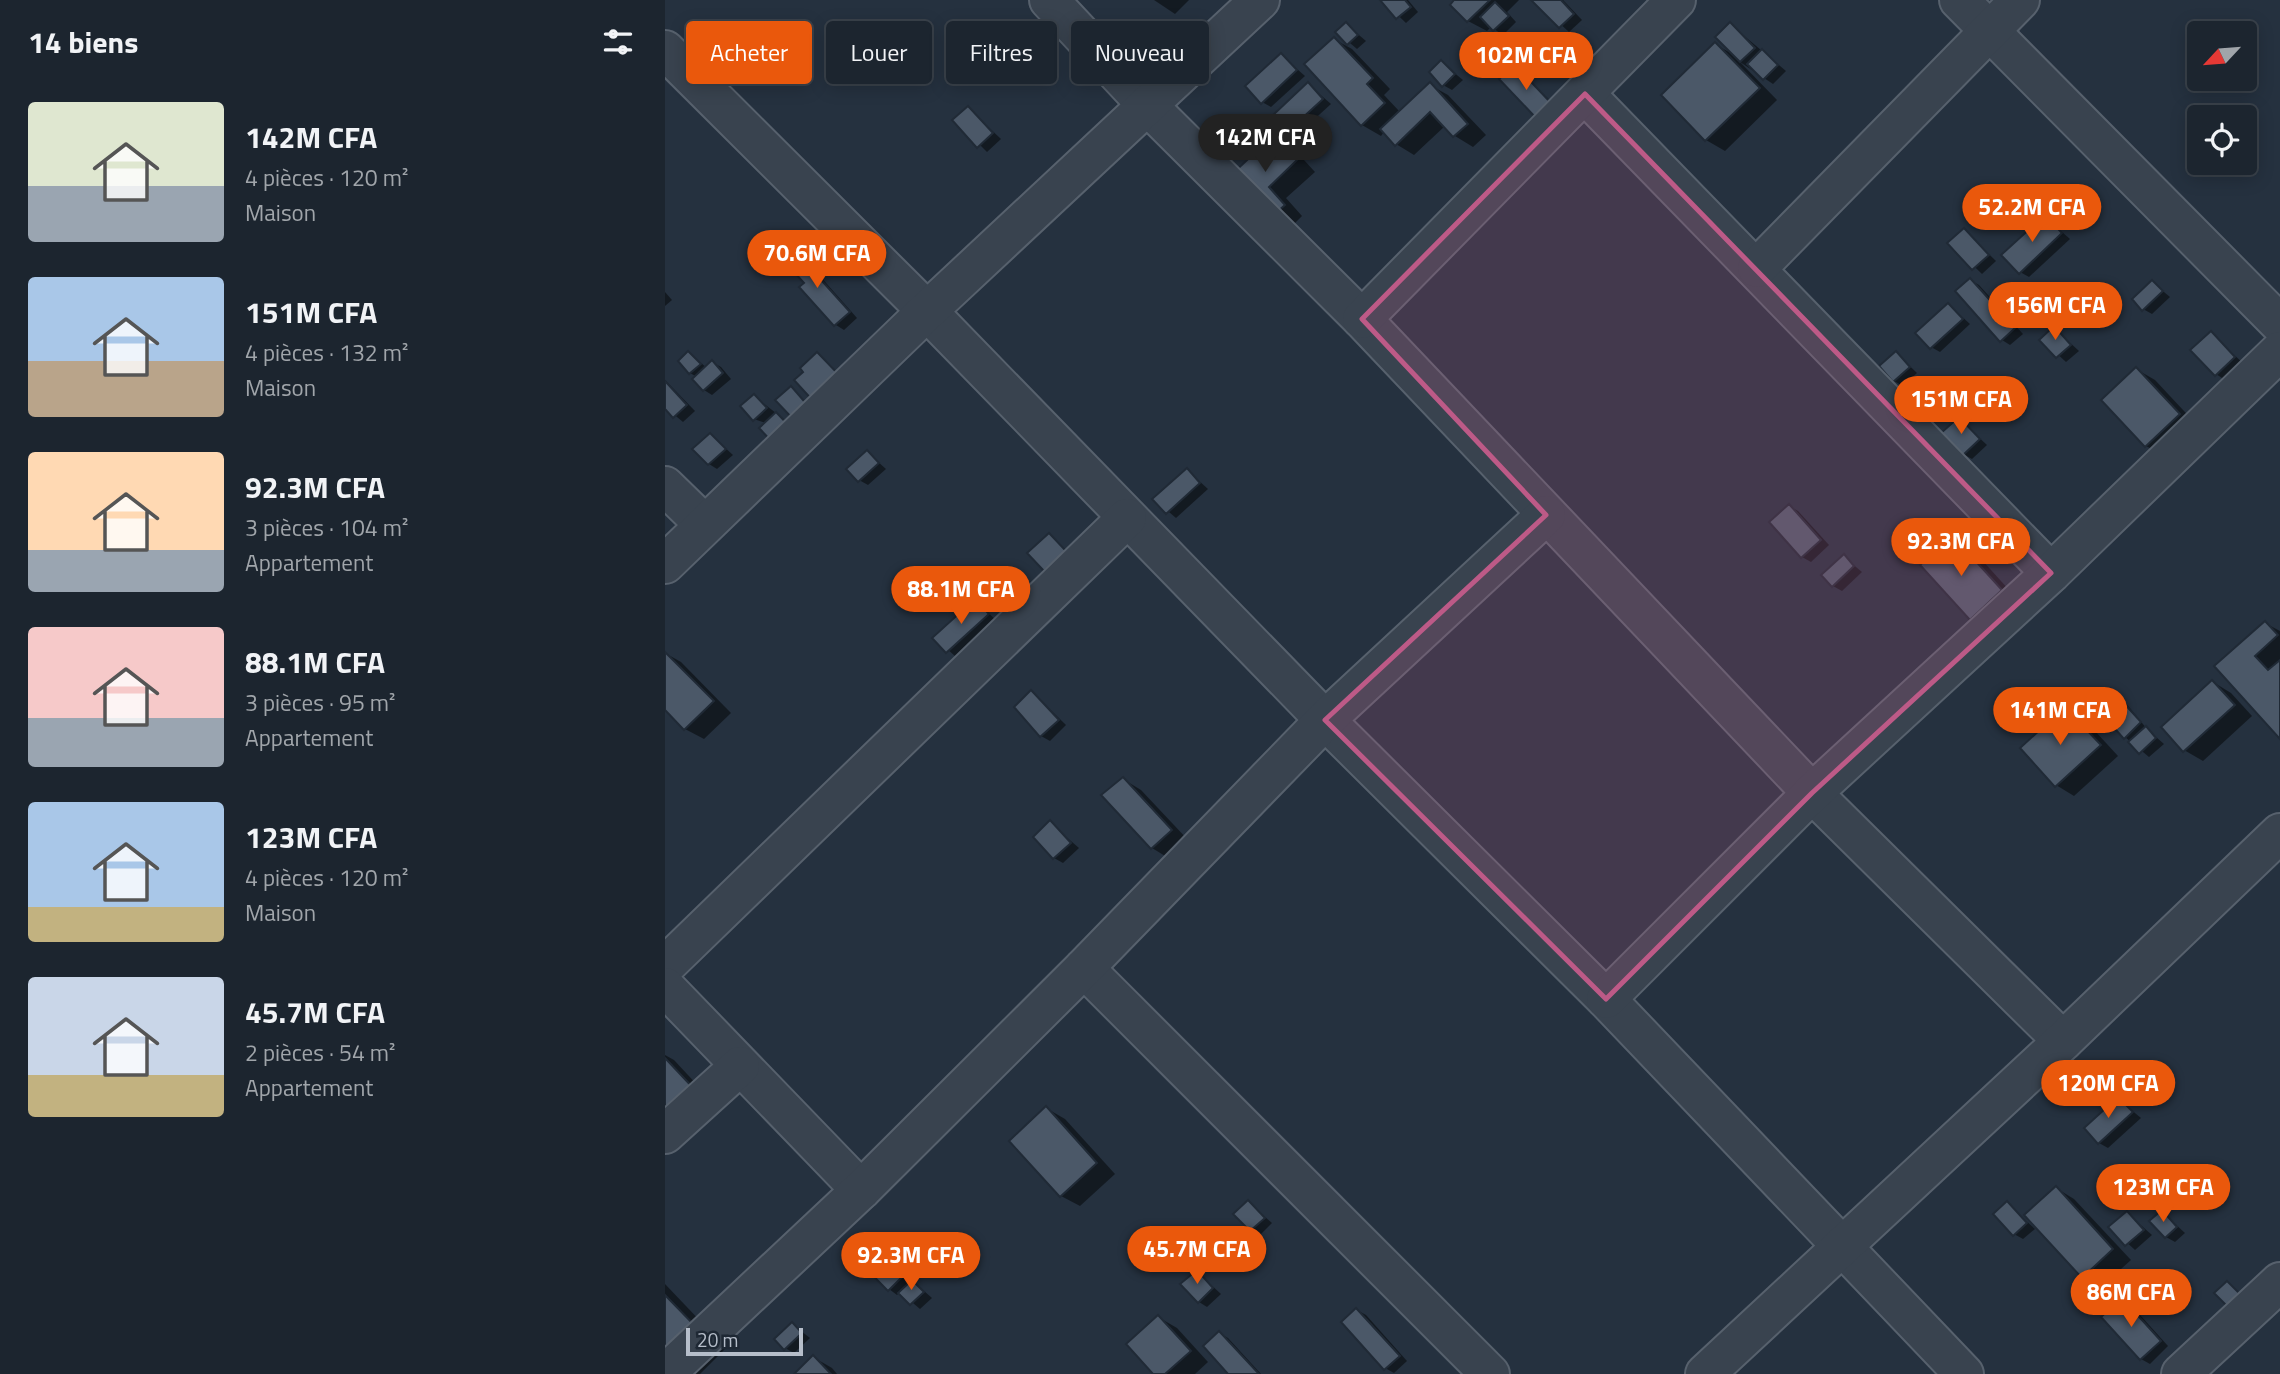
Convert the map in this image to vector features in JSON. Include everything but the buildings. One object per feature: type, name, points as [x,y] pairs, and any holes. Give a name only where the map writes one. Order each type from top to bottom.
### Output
[{"type":"street","points":[[1049,0],[1149,107],[1362,319],[1812,793],[2063,1041]]},
{"type":"street","points":[[665,564],[703,523],[1260,0]]},
{"type":"street","points":[[1362,319],[1676,0]]},
{"type":"street","points":[[1959,0],[2280,324]]},
{"type":"street","points":[[1757,268],[2020,0]]},
{"type":"street","points":[[665,50],[927,311],[1325,720],[1606,999],[1964,1374]]},
{"type":"street","points":[[1585,94],[2051,573]]},
{"type":"street","points":[[1606,999],[1812,793],[2051,573],[2280,352]]},
{"type":"street","points":[[665,486],[703,523]]},
{"type":"street","points":[[665,1374],[861,1189],[1084,968],[1325,720],[1546,515]]},
{"type":"street","points":[[665,966],[1126,518]]},
{"type":"street","points":[[1705,1374],[2063,1041],[2280,833]]},
{"type":"street","points":[[1084,968],[1490,1374]]},
{"type":"street","points":[[665,987],[861,1189]]},
{"type":"street","points":[[665,1134],[740,1066]]},
{"type":"street","points":[[2181,1374],[2280,1282]]},
{"type":"highlighted area","points":[[1585,94],[2051,573],[1812,793],[1606,999],[1325,720],[1546,515],[1362,319]]}]
